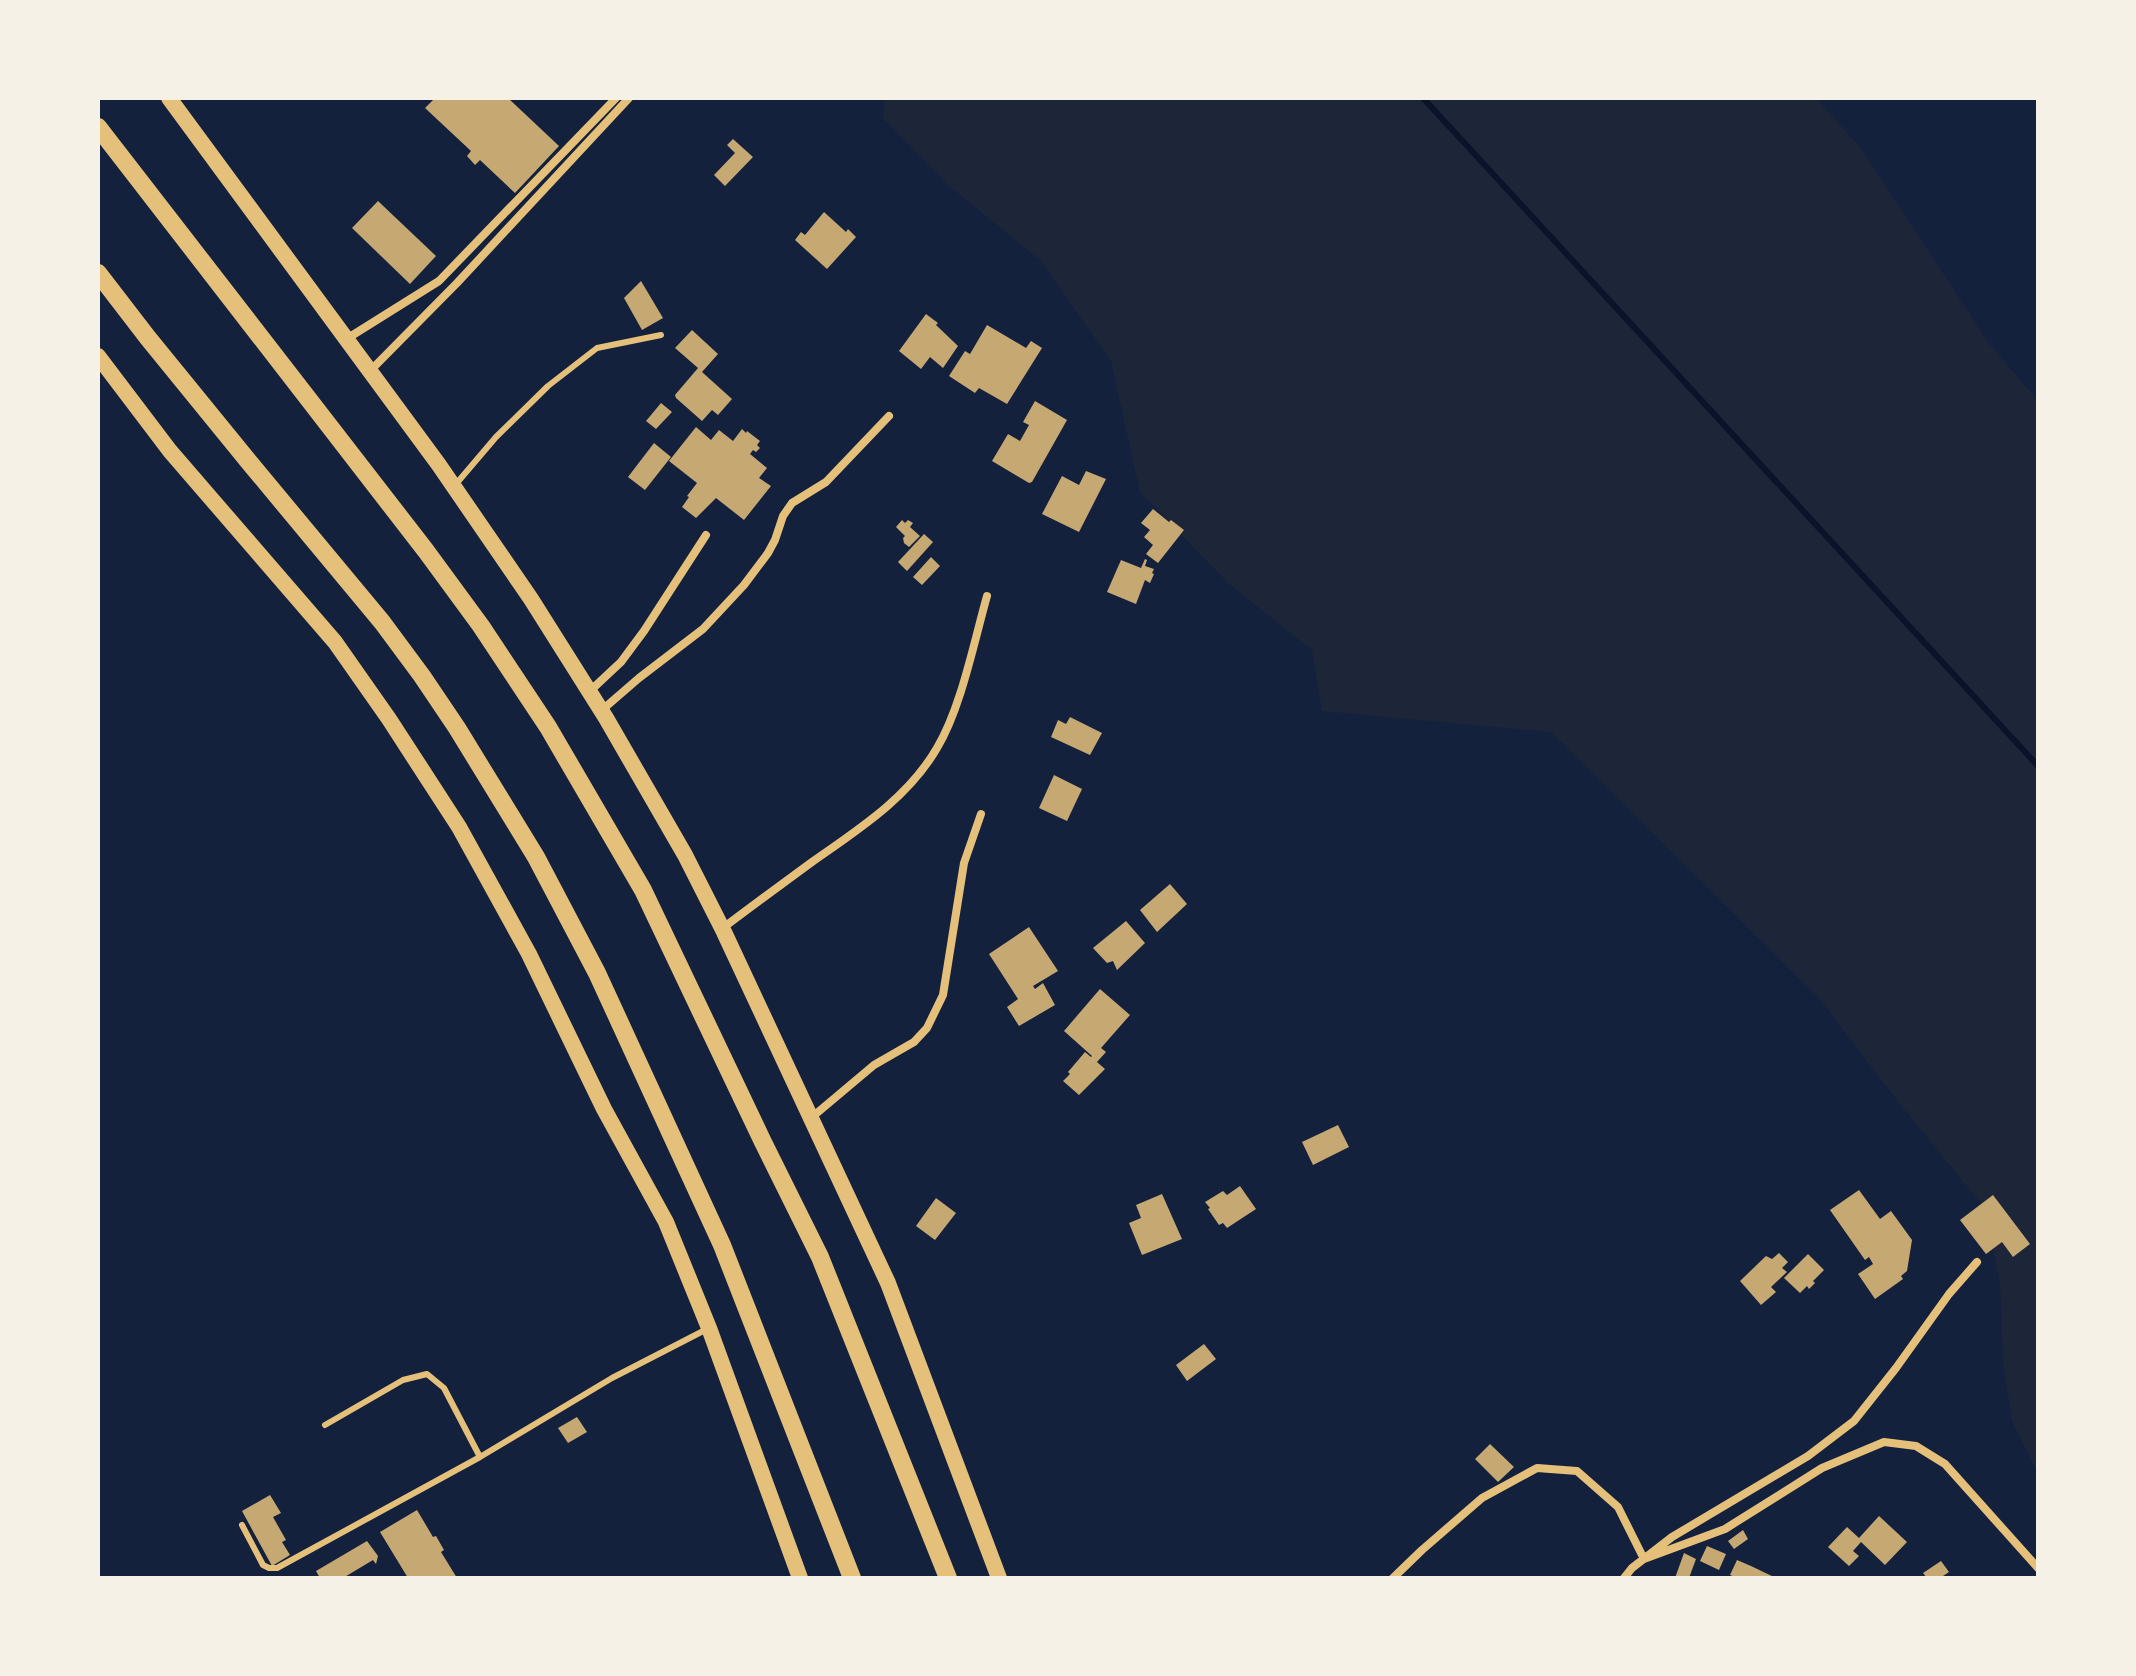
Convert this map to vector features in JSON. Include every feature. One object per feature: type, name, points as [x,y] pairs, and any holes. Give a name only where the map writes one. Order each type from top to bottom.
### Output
[{"type":"highway","points":[[98,127],[426,551],[472,613],[548,727],[643,890],[820,1257],[948,1578]]},
{"type":"highway","points":[[98,273],[238,449],[382,622],[457,728],[536,857],[597,973],[722,1245],[852,1578]]},
{"type":"main road","points":[[169,98],[454,486],[601,710],[685,855],[888,1283],[999,1578]]},
{"type":"main road","points":[[98,356],[170,451],[335,642],[459,827],[529,954],[604,1109],[666,1222],[709,1328],[800,1578]]},
{"type":"street","points":[[348,338],[439,281],[616,98]]},
{"type":"street","points":[[371,370],[447,295],[629,98]]},
{"type":"street","points":[[601,710],[703,629],[744,585],[768,553],[783,516],[792,503],[826,482],[889,416]]},
{"type":"street","points":[[589,691],[621,662],[706,535]]},
{"type":"street","points":[[722,928],[893,803],[920,775],[948,724],[987,596]]},
{"type":"street","points":[[811,1118],[874,1065],[914,1042],[935,1014],[943,995],[964,863],[981,814]]},
{"type":"street","points":[[1624,1578],[1632,1568],[1672,1537],[1808,1456],[1854,1421],[1949,1294],[1977,1262]]},
{"type":"street","points":[[1644,1559],[1725,1529],[1822,1468],[1884,1442],[1916,1446],[1945,1464],[2038,1568]]},
{"type":"street","points":[[1393,1578],[1482,1498],[1537,1468],[1577,1471],[1618,1507],[1644,1559]]},
{"type":"lane","points":[[454,486],[496,437],[548,386],[597,348],[661,335]]},
{"type":"lane","points":[[242,1525],[263,1565],[277,1568],[480,1457],[612,1378],[709,1328]]},
{"type":"lane","points":[[325,1425],[403,1380],[427,1374],[444,1388],[480,1457]]},
{"type":"shaded area","points":[[885,98],[1816,98],[1860,147],[1988,342],[2038,401],[2038,1474],[2012,1421],[2003,1362],[2000,1282],[1985,1208],[1819,998],[1551,732],[1322,711],[1312,650],[1229,584],[1140,492],[1111,361],[1042,262],[947,184],[883,118]]},
{"type":"building","points":[[435,98],[508,98],[559,146],[515,193],[480,160],[475,165],[467,156],[471,151],[425,108]]},
{"type":"building","points":[[733,139],[753,157],[725,186],[714,175],[735,153],[727,145]]},
{"type":"building","points":[[378,201],[436,256],[410,284],[352,228]]},
{"type":"building","points":[[824,212],[856,237],[827,269],[795,240],[801,232],[805,235]]},
{"type":"building","points":[[641,281],[663,318],[642,330],[624,298]]},
{"type":"building","points":[[926,314],[958,346],[943,368],[930,357],[921,369],[899,351]]},
{"type":"building","points":[[987,325],[1026,348],[1031,341],[1042,348],[1007,404],[979,388],[975,393],[949,376],[965,351],[970,354]]},
{"type":"building","points":[[692,330],[718,354],[702,372],[732,399],[718,415],[712,410],[702,421],[675,395],[698,368],[675,348]]},
{"type":"building","points":[[1035,401],[1067,420],[1029,483],[992,461],[1008,434],[1020,441],[1029,425],[1023,422]]},
{"type":"building","points":[[661,403],[672,412],[656,429],[646,421]]},
{"type":"building","points":[[696,427],[711,440],[719,430],[733,441],[742,429],[760,441],[757,445],[760,448],[750,454],[767,468],[759,478],[771,486],[744,520],[716,498],[696,518],[682,507],[697,483],[669,461]]},
{"type":"building","points":[[654,443],[671,457],[645,490],[628,477]]},
{"type":"building","points":[[1086,471],[1106,479],[1079,532],[1042,514],[1062,476],[1079,485]]},
{"type":"building","points":[[1153,509],[1184,530],[1158,563],[1146,554],[1153,545],[1144,537],[1150,530],[1141,523]]},
{"type":"building","points":[[902,520],[913,523],[910,527],[920,536],[909,547],[904,543],[905,536],[896,527]]},
{"type":"building","points":[[924,534],[933,542],[907,571],[898,562]]},
{"type":"building","points":[[931,557],[940,566],[922,585],[913,577]]},
{"type":"building","points":[[1145,559],[1145,566],[1154,569],[1154,574],[1150,583],[1145,580],[1136,604],[1107,592],[1121,560],[1141,568]]},
{"type":"building","points":[[1070,717],[1102,733],[1090,755],[1051,737],[1058,720],[1066,724]]},
{"type":"building","points":[[1054,775],[1082,789],[1067,821],[1039,808]]},
{"type":"building","points":[[1170,884],[1187,904],[1157,932],[1140,910]]},
{"type":"building","points":[[1126,921],[1145,943],[1117,970],[1113,961],[1107,963],[1093,948]]},
{"type":"building","points":[[1029,927],[1058,971],[1033,986],[1035,989],[1043,983],[1055,1005],[1019,1026],[1007,1007],[1018,999],[989,954]]},
{"type":"building","points":[[1100,989],[1130,1015],[1101,1048],[1106,1052],[1097,1062],[1105,1069],[1079,1095],[1063,1081],[1085,1052],[1092,1056],[1064,1031]]},
{"type":"building","points":[[1338,1125],[1349,1147],[1313,1165],[1302,1142]]},
{"type":"building","points":[[1240,1186],[1256,1209],[1227,1228],[1223,1223],[1219,1225],[1205,1202],[1223,1191],[1227,1195]]},
{"type":"building","points":[[1859,1190],[1880,1219],[1891,1211],[1912,1240],[1907,1271],[1901,1276],[1903,1279],[1875,1299],[1858,1274],[1873,1264],[1869,1257],[1865,1260],[1830,1210]]},
{"type":"building","points":[[1162,1194],[1182,1239],[1142,1255],[1129,1223],[1141,1218],[1136,1205]]},
{"type":"building","points":[[1993,1195],[2030,1244],[2013,1257],[2002,1242],[1986,1254],[1960,1220]]},
{"type":"building","points":[[936,1198],[956,1213],[935,1240],[916,1226]]},
{"type":"building","points":[[1779,1253],[1788,1262],[1782,1268],[1787,1272],[1771,1287],[1776,1292],[1761,1305],[1740,1281],[1766,1256],[1772,1259]]},
{"type":"building","points":[[1808,1254],[1824,1270],[1809,1289],[1807,1286],[1800,1293],[1784,1278]]},
{"type":"building","points":[[1204,1344],[1216,1359],[1187,1381],[1176,1365]]},
{"type":"building","points":[[577,1417],[587,1432],[568,1443],[558,1428]]},
{"type":"building","points":[[1490,1444],[1514,1467],[1498,1482],[1475,1459]]},
{"type":"building","points":[[270,1495],[281,1513],[273,1517],[286,1540],[282,1542],[290,1555],[272,1566],[242,1511]]},
{"type":"building","points":[[417,1510],[433,1537],[436,1536],[444,1550],[441,1552],[457,1578],[408,1578],[380,1532]]},
{"type":"building","points":[[1879,1516],[1907,1542],[1885,1565],[1861,1542],[1853,1551],[1859,1556],[1849,1566],[1828,1547],[1847,1527],[1859,1538]]},
{"type":"building","points":[[1743,1530],[1748,1539],[1734,1549],[1728,1541]]},
{"type":"building","points":[[367,1541],[378,1556],[376,1564],[373,1560],[343,1578],[320,1578],[316,1571]]},
{"type":"building","points":[[1707,1546],[1726,1554],[1719,1570],[1700,1561]]},
{"type":"building","points":[[1684,1553],[1696,1559],[1689,1578],[1675,1578]]},
{"type":"building","points":[[1737,1560],[1776,1578],[1737,1578],[1730,1575]]},
{"type":"building","points":[[1941,1561],[1949,1572],[1940,1578],[1927,1578],[1923,1573]]},
{"type":"waterway","points":[[1423,98],[2038,766]]}]
